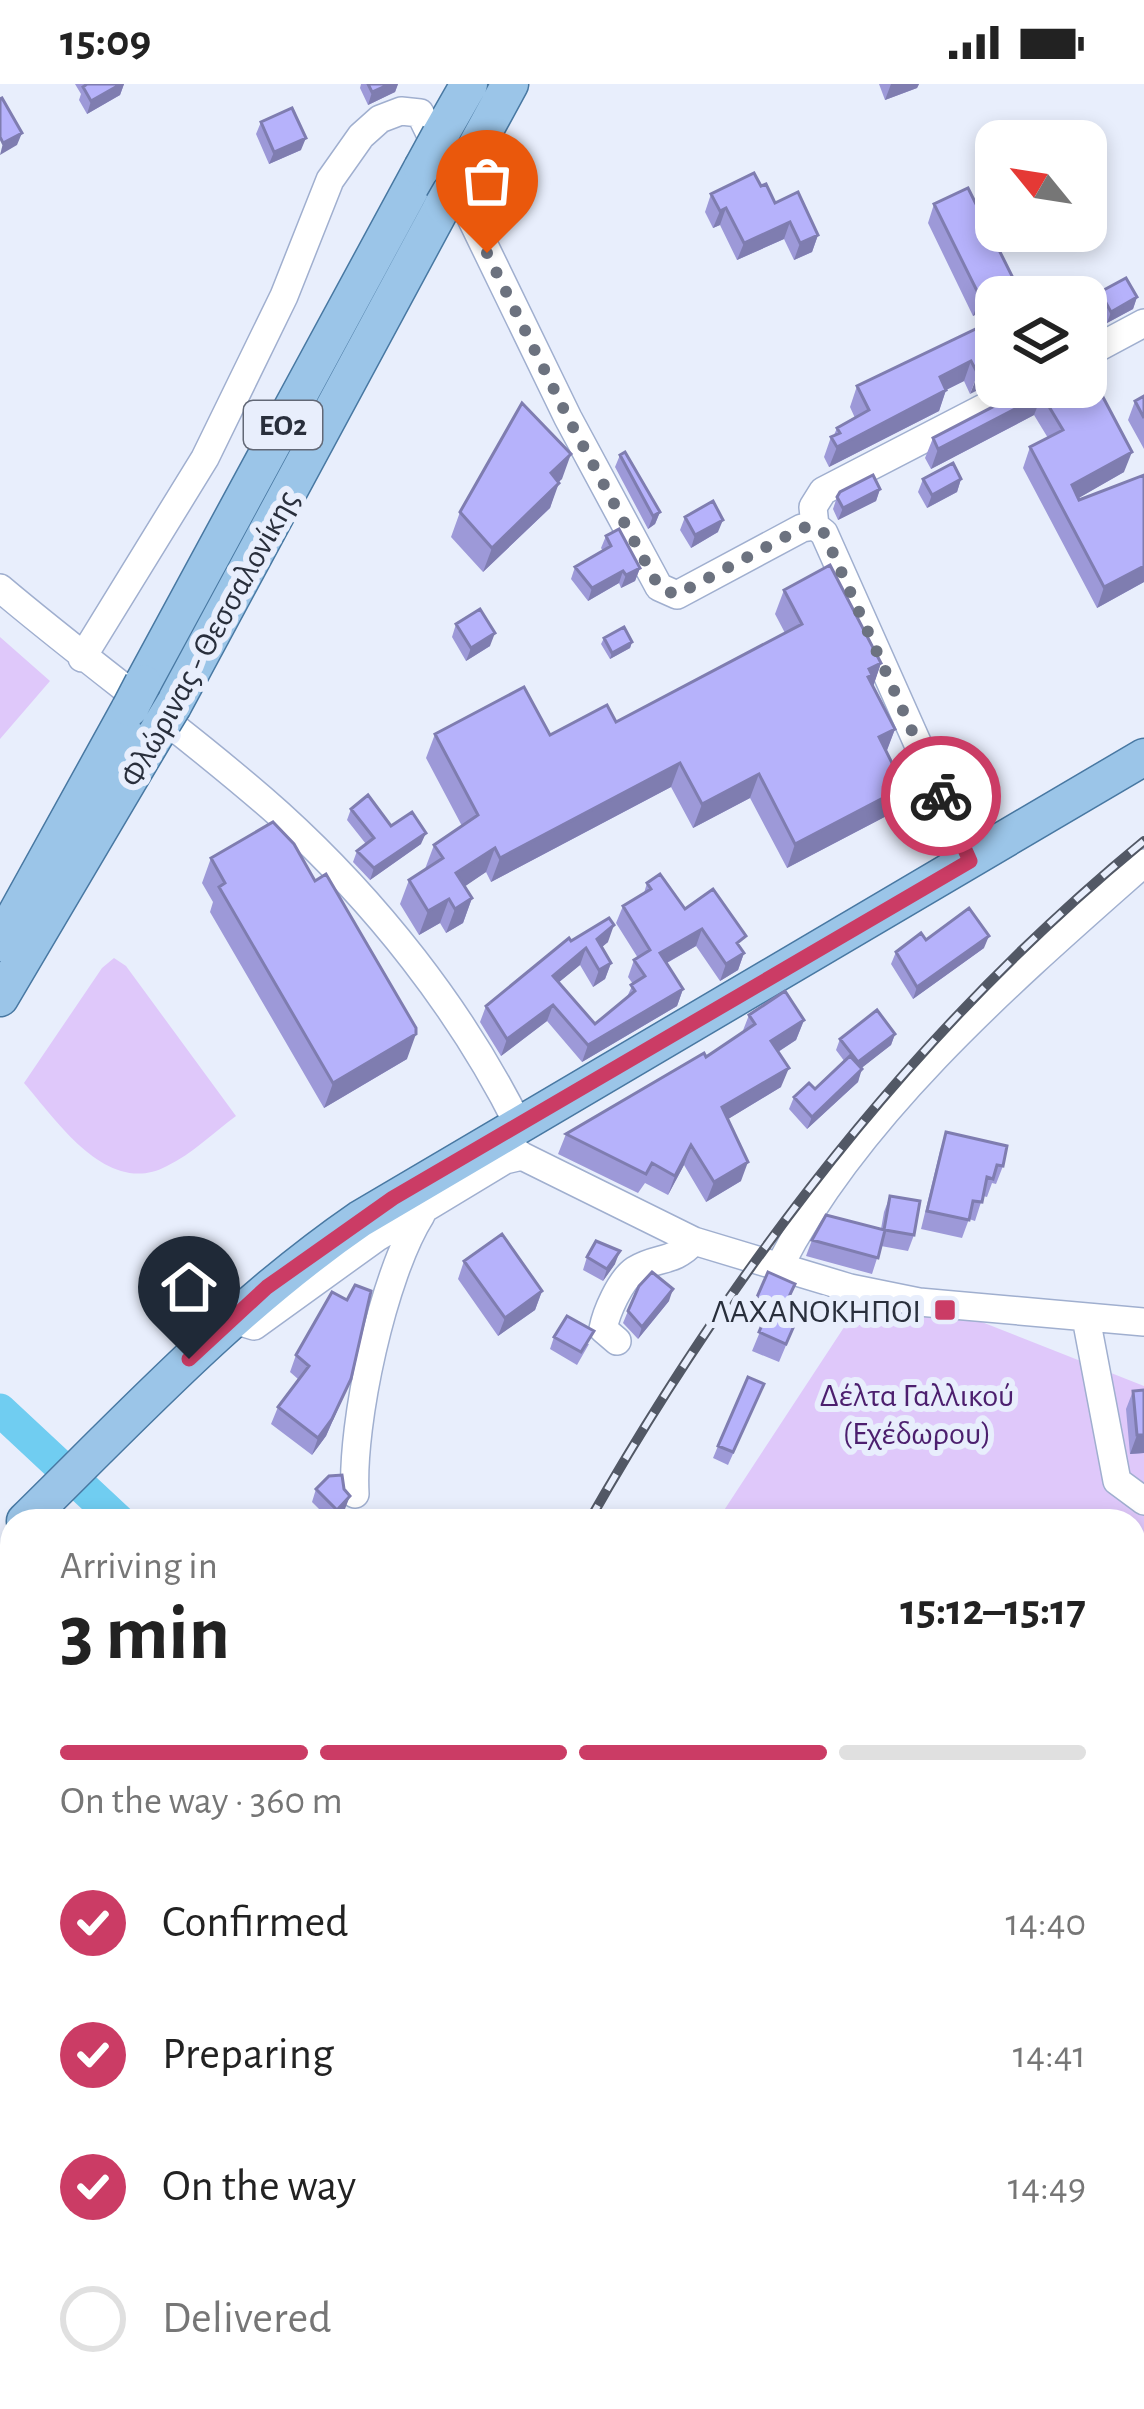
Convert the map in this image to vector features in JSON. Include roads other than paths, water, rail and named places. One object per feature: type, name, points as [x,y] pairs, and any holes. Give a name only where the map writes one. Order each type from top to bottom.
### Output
[{"type":"main road","name":"Φλώρινας - Θεσσαλονίκης","points":[[0,943],[469,84]]},
{"type":"main road","name":"Φλώρινας - Θεσσαλονίκης","points":[[0,998],[165,720],[510,84]]},
{"type":"main road","points":[[38,1509],[231,1319],[294,1265],[360,1219],[513,1140],[1144,757]]},
{"type":"street","points":[[82,658],[205,458],[284,296],[330,180],[361,136],[380,119],[401,111],[420,113],[568,418],[659,587],[676,595],[802,528],[815,526]]},
{"type":"street","points":[[1107,343],[1144,323]]},
{"type":"street","points":[[970,861],[824,533],[815,526],[813,507],[823,491],[983,408]]},
{"type":"street","points":[[0,588],[279,815],[372,908],[472,1042],[513,1140],[694,1240],[850,1288],[919,1302],[1144,1322]]},
{"type":"street","points":[[780,1265],[797,1231],[893,1106],[1010,985],[1144,863]]},
{"type":"street","points":[[231,1319],[254,1326],[376,1238],[505,1160],[513,1140]]},
{"type":"street","points":[[355,1494],[353,1457],[386,1299],[406,1238],[423,1212]]},
{"type":"street","points":[[617,1341],[603,1329],[626,1280],[634,1270],[682,1254],[694,1240]]},
{"type":"street","points":[[1086,1318],[1117,1481],[1144,1501]]},
{"type":"waterway","points":[[0,1410],[106,1509]]},
{"type":"railway","points":[[596,1509],[705,1333],[835,1156],[981,991],[1144,841]]},
{"type":"place","name":"ΛΑΧΑΝΟΚΗΠΟΙ","points":[[945,1310]]},
{"type":"park label","name":"Δέλτα Γαλλικού (Εχέδωρου)","points":[[917,1413]]}]
